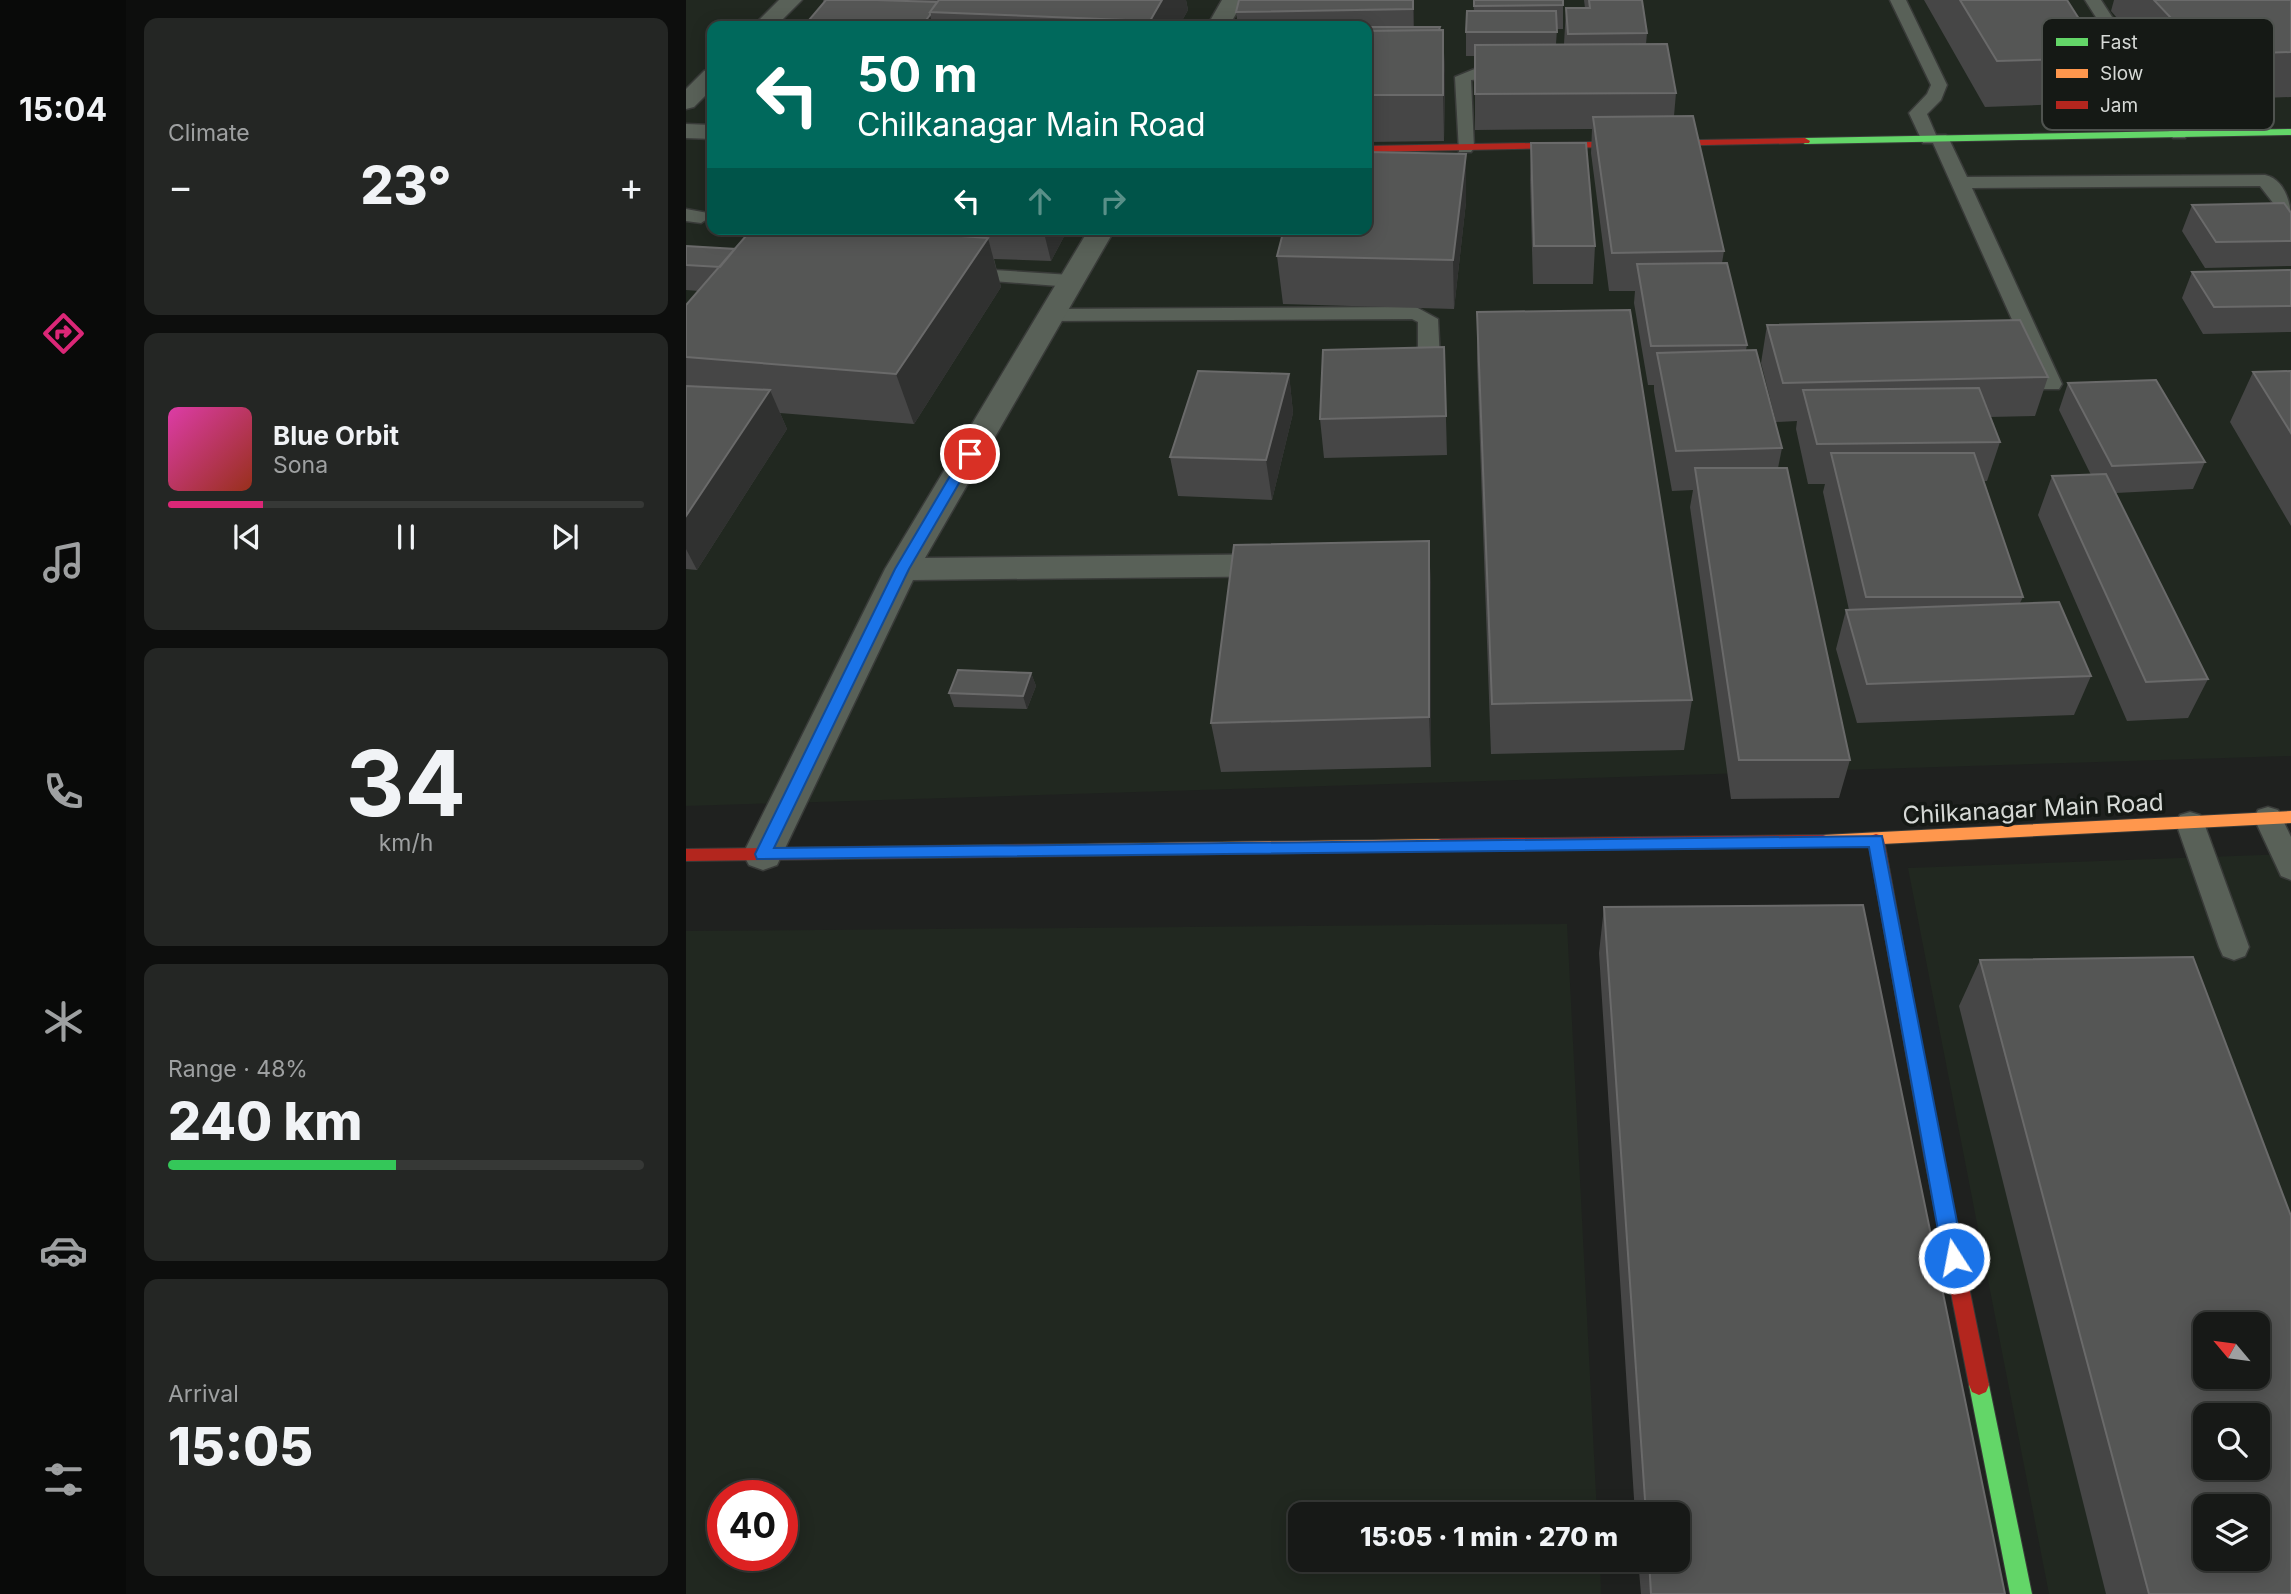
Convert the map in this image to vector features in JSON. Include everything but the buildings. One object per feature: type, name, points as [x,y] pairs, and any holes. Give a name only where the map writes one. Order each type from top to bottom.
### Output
[{"type":"street","points":[[769,21],[791,0]]},
{"type":"street","points":[[1221,21],[1233,0]]},
{"type":"street","points":[[686,102],[707,81]]},
{"type":"street","points":[[686,131],[707,132]]},
{"type":"street","points":[[1372,149],[2291,132]]},
{"type":"street","points":[[763,854],[902,569],[1098,235]]},
{"type":"street","points":[[902,569],[1296,565]]},
{"type":"street","name":"Chilkanagar Main Road","points":[[686,855],[1876,840],[2280,818]]},
{"type":"street","points":[[1876,840],[1933,1155],[2021,1594]]},
{"type":"lane","points":[[1898,0],[1939,85],[1935,96],[1918,113],[1960,183],[2051,384]]},
{"type":"lane","points":[[2093,0],[2105,18]]},
{"type":"lane","points":[[1465,148],[1463,77],[1476,73],[1532,72]]},
{"type":"lane","points":[[2176,130],[2179,134]]},
{"type":"lane","points":[[1960,183],[2265,180],[2291,213]]},
{"type":"lane","points":[[947,272],[1071,281]]},
{"type":"lane","points":[[1051,316],[1416,313],[1429,318],[1429,361]]},
{"type":"lane","points":[[2280,818],[2291,868]]},
{"type":"lane","points":[[2190,823],[2234,947]]},
{"type":"shaded area","points":[[686,0],[2291,0],[2291,756],[686,806]]},
{"type":"shaded area","points":[[2291,854],[2291,1594],[2049,1594],[1908,868]]},
{"type":"shaded area","points":[[1567,924],[1596,1502],[1288,1502],[1288,1572],[1600,1572],[1601,1594],[686,1594],[686,931]]},
{"type":"traffic: fast","points":[[1805,141],[2291,132]]},
{"type":"traffic: fast","points":[[1979,1385],[2021,1594]]},
{"type":"traffic: slow","points":[[1823,841],[2291,817]]},
{"type":"traffic: slow","points":[[1084,850],[1441,845]]},
{"type":"traffic: jam","points":[[1372,149],[1805,141]]},
{"type":"traffic: jam","points":[[1876,840],[1933,1155],[1979,1385]]},
{"type":"traffic: jam","points":[[1441,845],[1823,841]]},
{"type":"traffic: jam","points":[[686,855],[1084,850]]},
{"type":"route","points":[[970,454],[902,569],[763,854],[1876,840],[1954,1258]]}]
